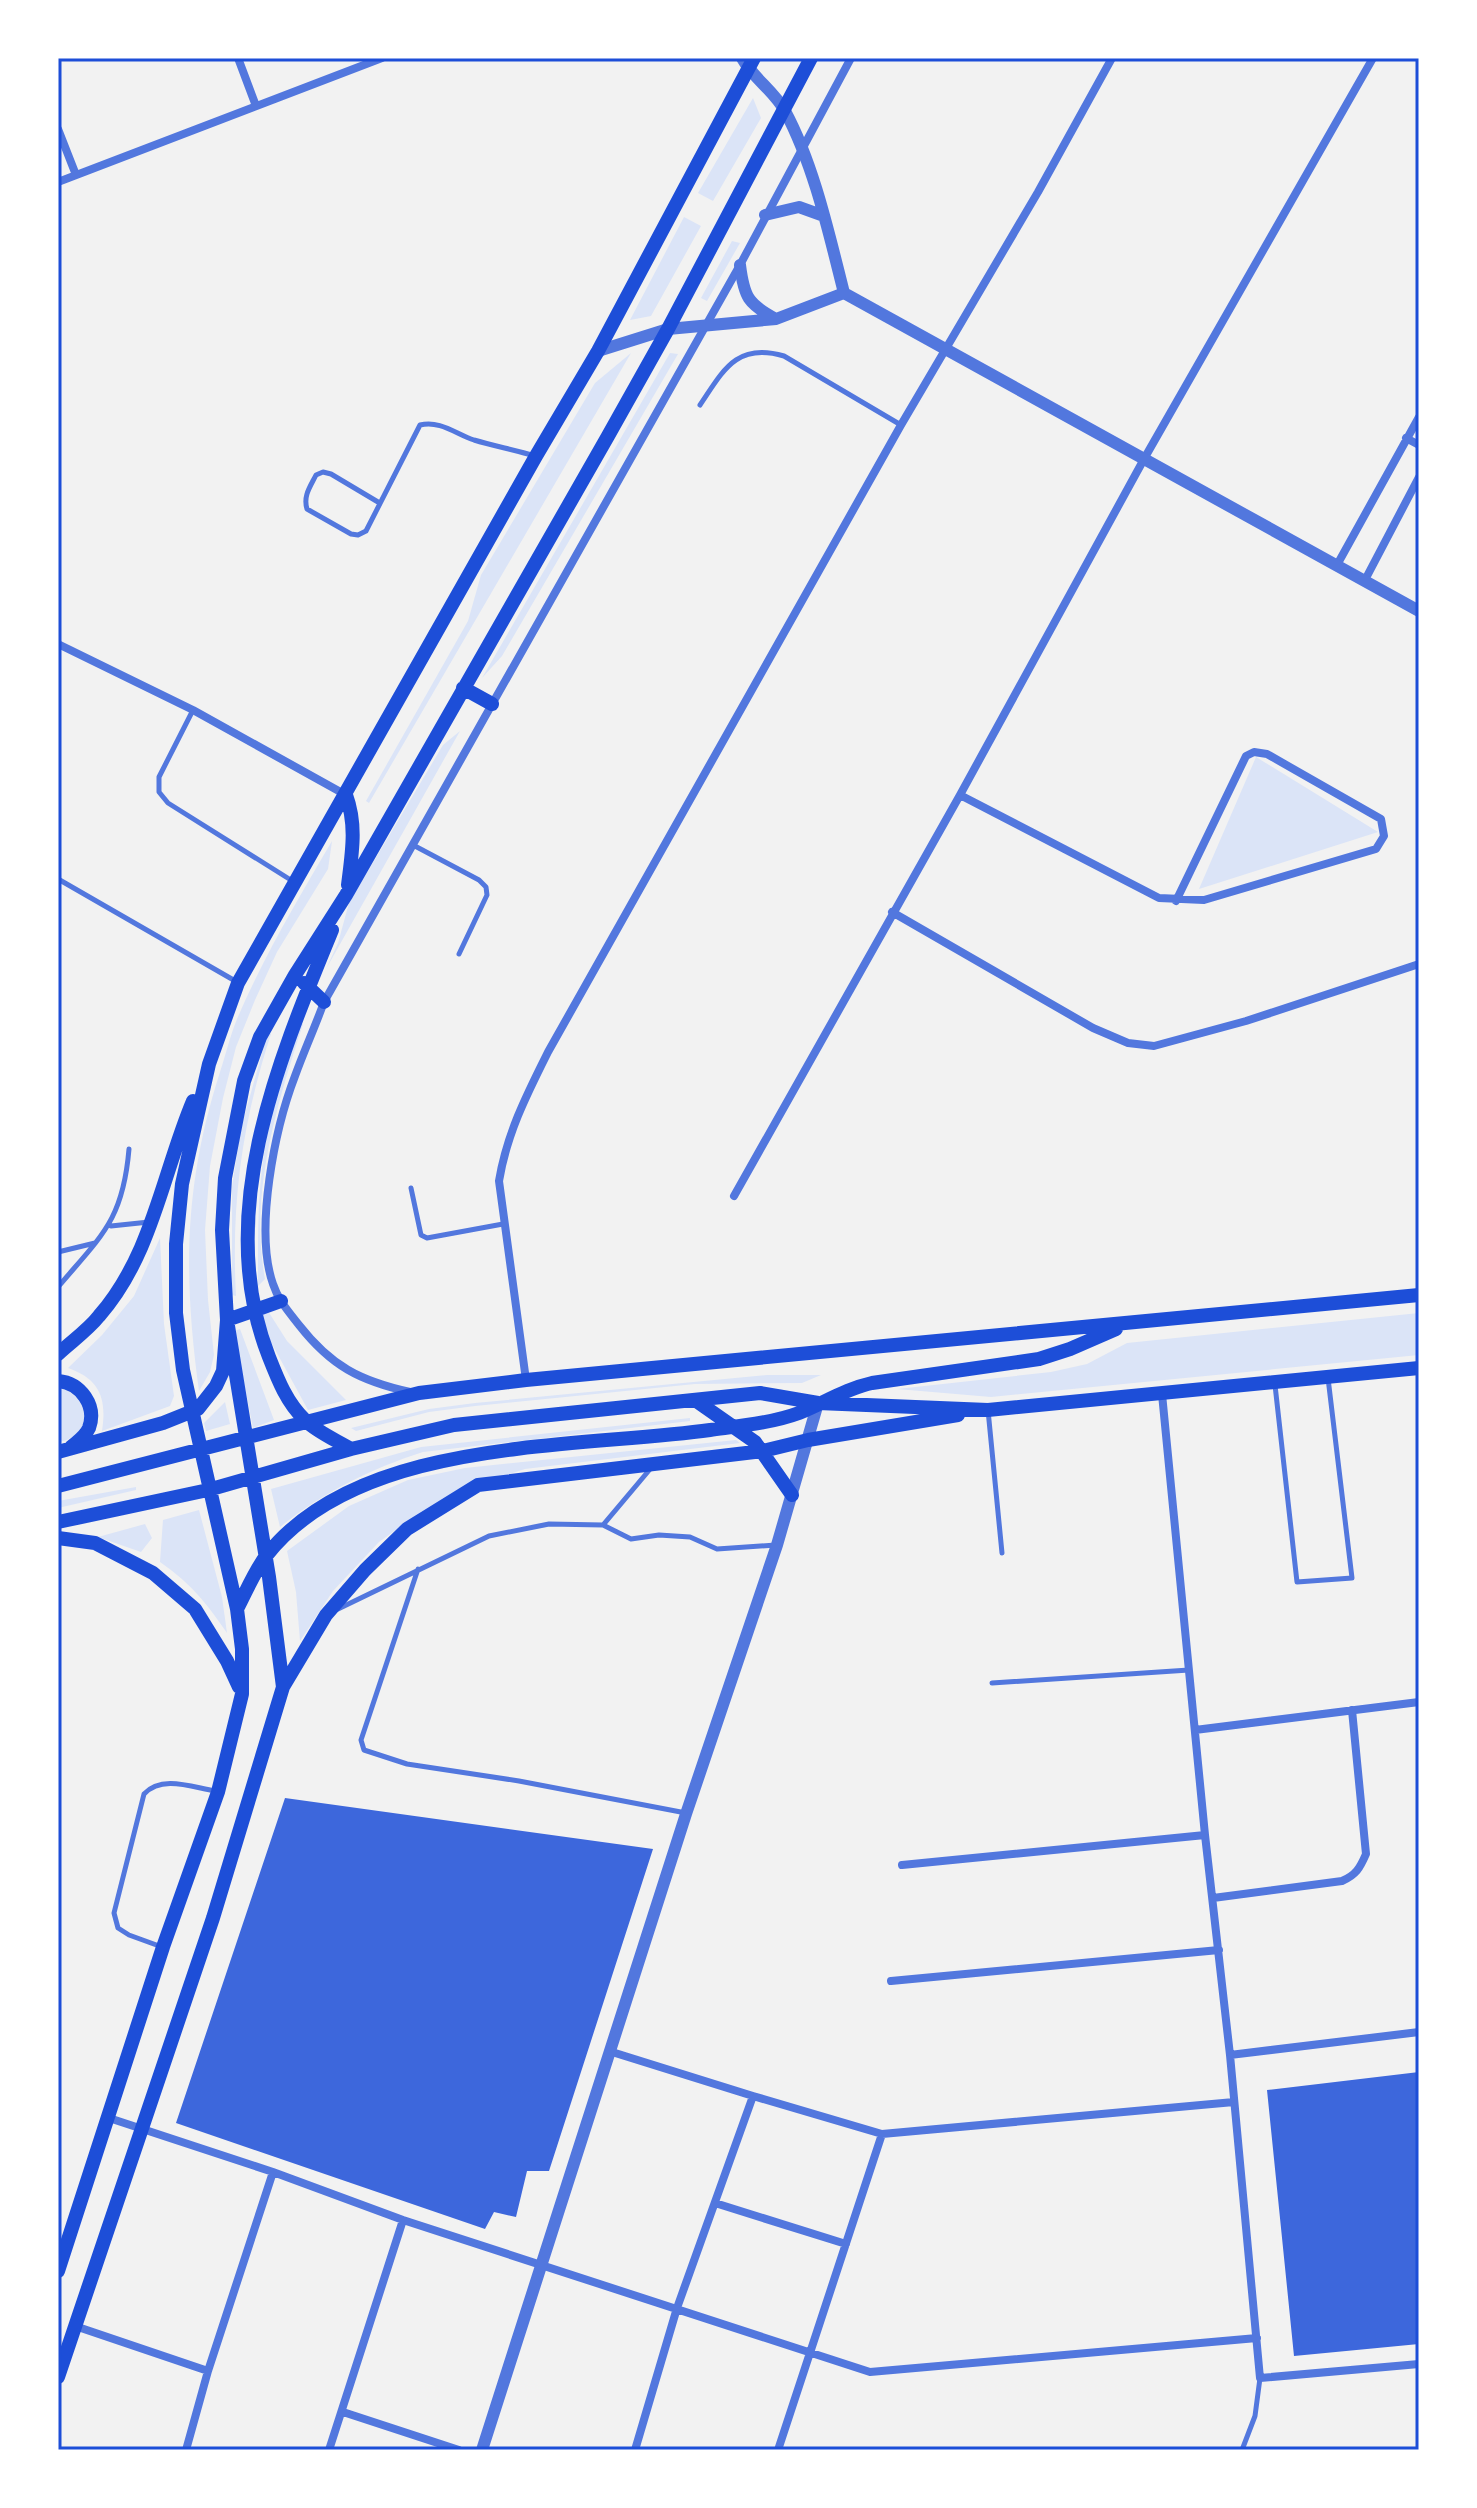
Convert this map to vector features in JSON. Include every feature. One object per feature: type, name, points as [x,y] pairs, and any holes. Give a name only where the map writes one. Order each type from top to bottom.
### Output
[{"type":"main road","points":[[283,1687],[266,1557],[227,1320],[222,1230],[225,1178],[244,1081],[260,1037],[346,895],[668,329],[811,58]]},
{"type":"main road","points":[[58,1354],[99,1317],[120,1287],[152,1222],[182,1128],[238,983],[598,351],[748,62]]},
{"type":"main road","points":[[463,688],[492,704]]},
{"type":"main road","points":[[346,795],[352,812],[354,836],[346,895],[277,1073],[260,1135],[249,1219],[248,1261],[262,1340],[281,1388],[305,1421],[351,1449]]},
{"type":"main road","points":[[295,975],[324,1002]]},
{"type":"main road","points":[[58,2271],[163,1947],[218,1792],[242,1694],[242,1649],[237,1609],[183,1370],[176,1313],[176,1244],[182,1184],[209,1064]]},
{"type":"main road","points":[[58,1486],[419,1393],[526,1380],[1419,1295]]},
{"type":"main road","points":[[227,1320],[281,1301]]},
{"type":"main road","points":[[63,1451],[192,1412],[209,1397],[223,1371],[227,1320]]},
{"type":"main road","points":[[237,1609],[266,1557],[305,1519],[348,1491],[404,1469],[476,1455],[735,1426],[787,1416],[848,1389],[872,1383],[1039,1359],[1127,1324]]},
{"type":"main road","points":[[58,2377],[213,1918],[283,1687],[326,1615],[365,1570],[407,1529],[478,1485],[763,1451],[808,1440],[988,1410],[1419,1368]]},
{"type":"main road","points":[[58,1381],[64,1381],[83,1392],[90,1405],[90,1425],[84,1436],[63,1451]]},
{"type":"main road","points":[[58,1522],[208,1490],[351,1449],[454,1425],[760,1393],[818,1403],[988,1410]]},
{"type":"main road","points":[[695,1400],[735,1426],[763,1451],[792,1495]]},
{"type":"main road","points":[[58,1538],[95,1543],[153,1573],[195,1609],[227,1661],[242,1694]]},
{"type":"street","points":[[238,58],[256,106]]},
{"type":"street","points":[[58,182],[382,58]]},
{"type":"street","points":[[419,1393],[367,1381],[345,1370],[316,1346],[281,1301],[273,1284],[265,1216],[279,1134],[294,1078],[324,1002],[740,265],[800,148],[851,58]]},
{"type":"street","points":[[526,1380],[499,1181],[504,1151],[514,1121],[548,1052],[901,425],[948,349],[1112,58]]},
{"type":"street","points":[[734,1196],[960,795],[1144,459],[1373,58]]},
{"type":"street","points":[[748,62],[784,108],[824,216],[844,293],[1419,611]]},
{"type":"street","points":[[58,129],[76,175]]},
{"type":"street","points":[[765,215],[799,207],[824,216]]},
{"type":"street","points":[[740,265],[743,289],[753,306],[776,319]]},
{"type":"street","points":[[598,351],[668,329],[776,319],[844,293]]},
{"type":"street","points":[[1337,565],[1419,417]]},
{"type":"street","points":[[1406,438],[1419,445]]},
{"type":"street","points":[[1365,580],[1419,477]]},
{"type":"street","points":[[58,644],[193,710],[346,795]]},
{"type":"street","points":[[960,795],[1159,898],[1176,901],[1204,900],[1376,849],[1384,836],[1381,819],[1267,754],[1254,752],[1246,756],[1176,901]]},
{"type":"street","points":[[892,912],[1093,1028],[1128,1043],[1154,1046],[1246,1021],[1419,964]]},
{"type":"street","points":[[1162,1394],[1260,2378],[1419,2364]]},
{"type":"street","points":[[482,2450],[686,1814],[777,1545],[818,1403]]},
{"type":"street","points":[[1195,1730],[1419,1702]]},
{"type":"street","points":[[1213,1898],[1342,1881],[1355,1875],[1366,1854],[1352,1710]]},
{"type":"street","points":[[902,1865],[1205,1835]]},
{"type":"street","points":[[891,1981],[1219,1950]]},
{"type":"street","points":[[1230,2055],[1419,2032]]},
{"type":"street","points":[[612,2052],[882,2134],[1234,2102]]},
{"type":"street","points":[[635,2450],[677,2308],[753,2096]]},
{"type":"street","points":[[109,2118],[273,2172],[403,2220],[870,2372],[1257,2338]]},
{"type":"street","points":[[778,2450],[882,2134]]},
{"type":"street","points":[[186,2450],[208,2371],[273,2172]]},
{"type":"street","points":[[715,2203],[846,2244]]},
{"type":"street","points":[[329,2450],[403,2220]]},
{"type":"street","points":[[75,2326],[208,2371]]},
{"type":"street","points":[[343,2412],[459,2450]]},
{"type":"lane","points":[[700,405],[728,363],[749,353],[767,351],[784,356],[901,425]]},
{"type":"lane","points":[[378,502],[323,472],[316,475],[305,495],[307,509],[358,535],[366,531],[378,502],[420,425],[436,424],[471,439],[536,456]]},
{"type":"lane","points":[[193,710],[159,777],[159,792],[168,803],[295,882]]},
{"type":"lane","points":[[413,845],[479,880],[486,887],[487,895],[459,954]]},
{"type":"lane","points":[[58,879],[238,983]]},
{"type":"lane","points":[[58,1287],[110,1226],[126,1184],[129,1149]]},
{"type":"lane","points":[[411,1188],[421,1235],[427,1238],[503,1224]]},
{"type":"lane","points":[[110,1226],[152,1222]]},
{"type":"lane","points":[[58,1252],[95,1243]]},
{"type":"lane","points":[[1275,1383],[1297,1582],[1352,1578],[1328,1377]]},
{"type":"lane","points":[[988,1410],[1002,1553]]},
{"type":"lane","points":[[603,1525],[656,1462]]},
{"type":"lane","points":[[326,1615],[489,1536],[549,1524],[603,1525],[631,1539],[659,1535],[690,1537],[717,1549],[777,1545]]},
{"type":"lane","points":[[418,1569],[361,1740],[364,1750],[407,1764],[519,1781],[686,1814]]},
{"type":"lane","points":[[992,1683],[1189,1670]]},
{"type":"lane","points":[[163,1947],[118,1928],[114,1913],[144,1794],[153,1785],[163,1783],[218,1792]]},
{"type":"lane","points":[[1242,2450],[1255,2416],[1260,2378]]},
{"type":"shaded area","points":[[753,98],[761,118],[713,201],[698,193]]},
{"type":"shaded area","points":[[684,217],[701,226],[651,316],[630,320]]},
{"type":"shaded area","points":[[732,241],[740,243],[707,301],[701,298]]},
{"type":"shaded area","points":[[631,353],[369,803],[366,801],[468,621],[481,575],[595,383]]},
{"type":"shaded area","points":[[670,353],[678,354],[502,656],[482,678]]},
{"type":"shaded area","points":[[460,731],[326,969],[338,943],[349,903],[443,745]]},
{"type":"shaded area","points":[[1256,757],[1378,832],[1199,889]]},
{"type":"shaded area","points":[[332,841],[328,869],[277,952],[255,1000],[236,1047],[223,1098],[210,1166],[205,1230],[214,1355],[210,1372],[199,1391],[190,1308],[190,1230],[193,1191],[208,1113],[232,1032],[247,996]]},
{"type":"shaded area","points":[[300,1023],[303,1024],[268,1150],[261,1215],[265,1279],[258,1286],[259,1211],[264,1155],[277,1094]]},
{"type":"shaded area","points":[[268,1032],[271,1034],[246,1131],[237,1195],[236,1296],[232,1295],[232,1187],[241,1128]]},
{"type":"shaded area","points":[[160,1238],[164,1324],[174,1396],[170,1406],[102,1431],[103,1409],[99,1392],[88,1378],[68,1368],[102,1335],[134,1296]]},
{"type":"shaded area","points":[[268,1311],[287,1341],[346,1400],[308,1410],[260,1322],[258,1315]]},
{"type":"shaded area","points":[[1419,1313],[1419,1355],[991,1397],[897,1389],[1051,1372],[1087,1364],[1127,1343]]},
{"type":"shaded area","points":[[240,1329],[274,1420],[253,1428],[234,1331]]},
{"type":"shaded area","points":[[767,1375],[821,1375],[802,1383],[695,1384],[475,1406],[429,1412],[356,1431],[351,1428],[429,1409],[475,1403]]},
{"type":"shaded area","points":[[58,1387],[77,1399],[84,1416],[78,1432],[58,1442]]},
{"type":"shaded area","points":[[225,1402],[230,1424],[206,1431],[204,1423]]},
{"type":"shaded area","points":[[690,1418],[690,1421],[423,1452],[348,1483],[280,1527],[271,1489],[421,1447]]},
{"type":"shaded area","points":[[736,1440],[740,1443],[525,1469],[462,1489],[421,1512],[379,1542],[333,1591],[300,1641],[296,1592],[287,1551],[349,1506],[408,1480],[465,1468]]},
{"type":"shaded area","points":[[136,1487],[136,1490],[58,1508],[58,1501]]},
{"type":"shaded area","points":[[199,1510],[222,1597],[227,1633],[197,1594],[160,1562],[163,1520]]},
{"type":"shaded area","points":[[145,1524],[152,1538],[141,1552],[98,1537]]},
{"type":"building","points":[[285,1798],[653,1849],[549,2171],[527,2171],[516,2217],[494,2212],[485,2229],[176,2123]]},
{"type":"building","points":[[1419,2072],[1419,2344],[1294,2356],[1267,2090]]}]
